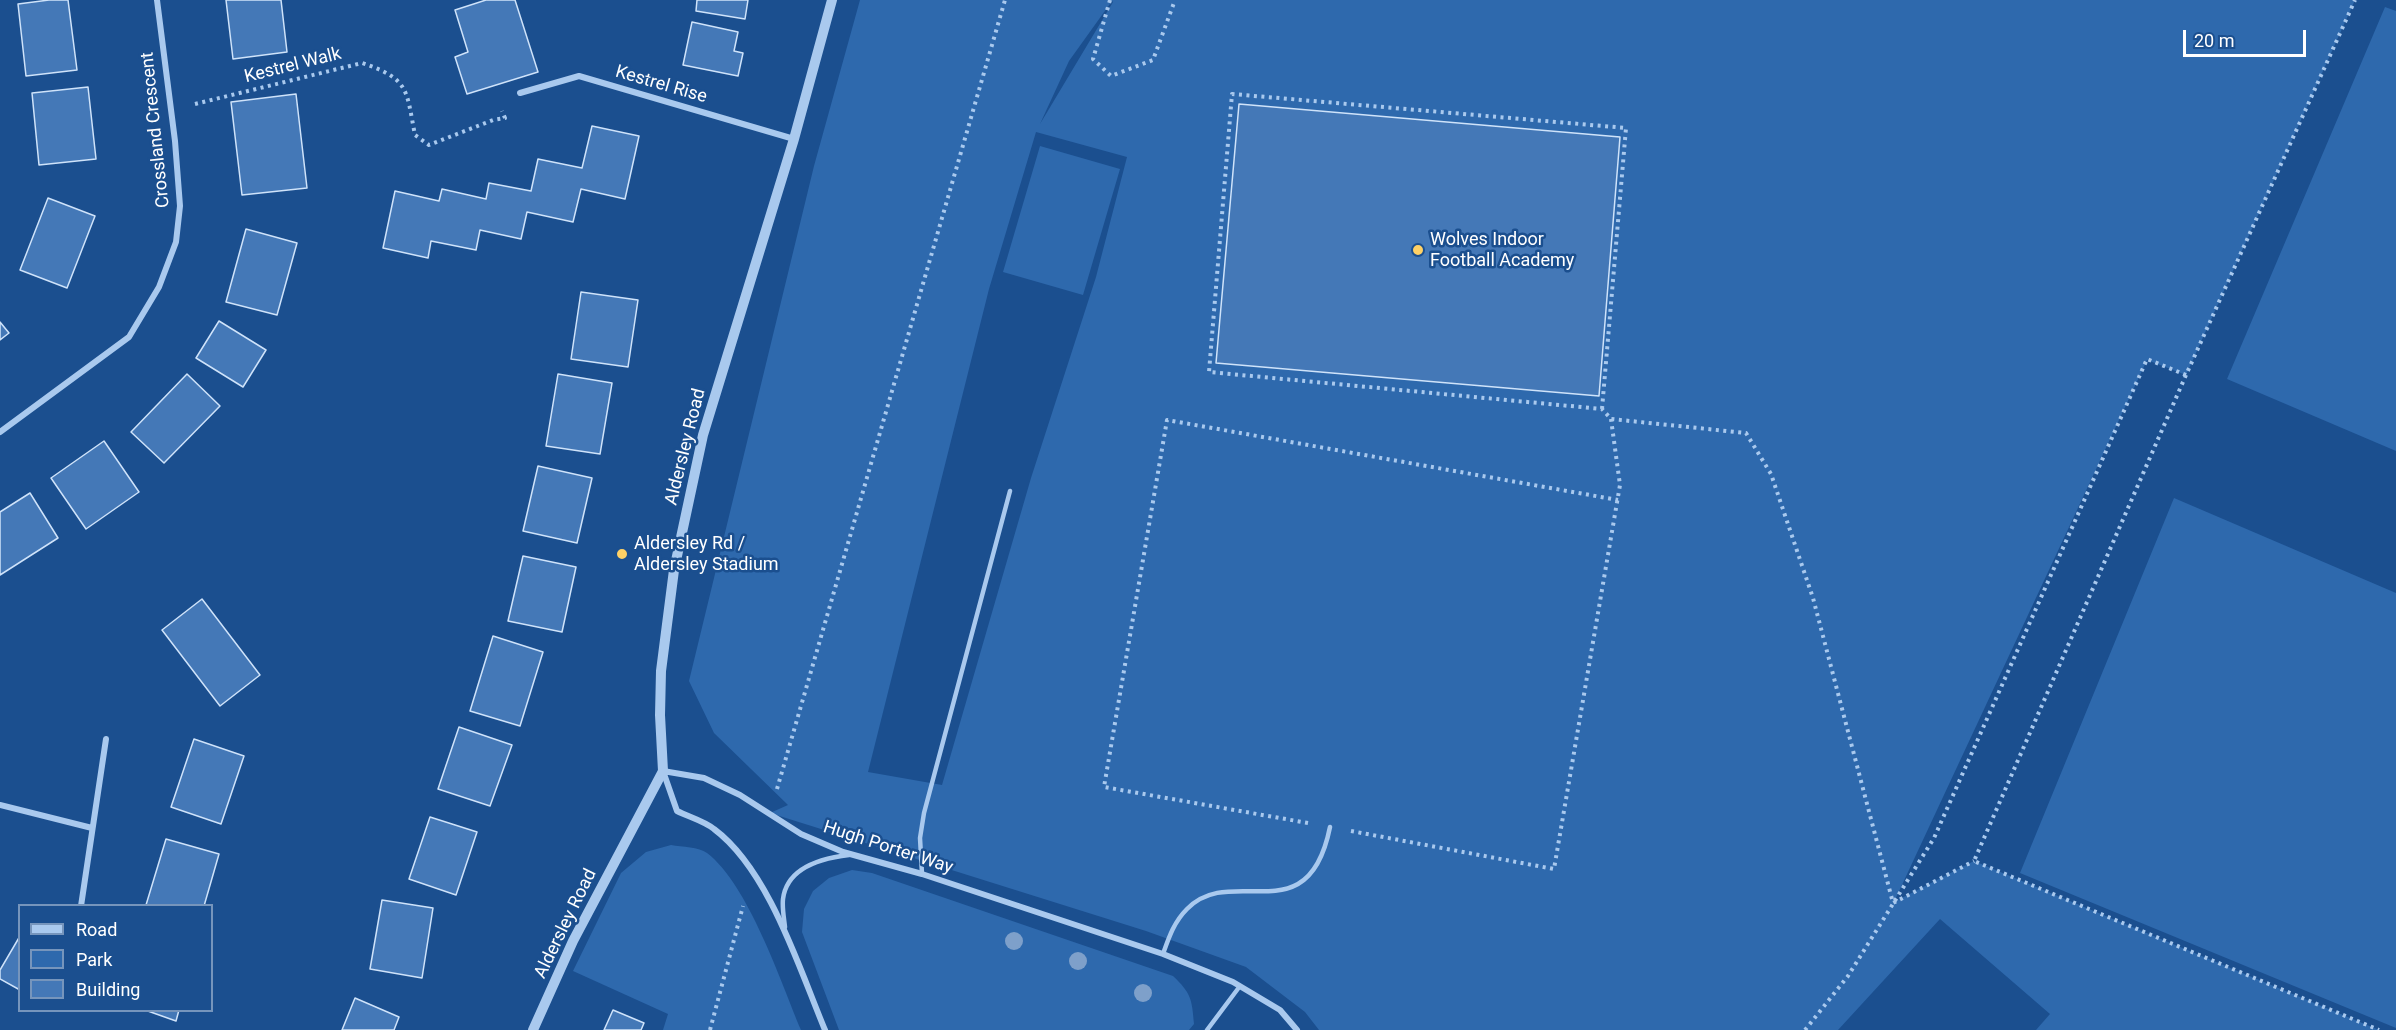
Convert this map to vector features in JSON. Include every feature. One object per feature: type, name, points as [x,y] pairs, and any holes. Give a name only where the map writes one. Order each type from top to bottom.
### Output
[{"type":"street","name":"Crossland Crescent","points":[[0,432],[129,337],[159,287],[176,242],[180,206],[157,0]]},
{"type":"street","name":"Aldersley Road","points":[[533,1030],[573,941],[663,771],[660,715],[661,672],[677,559],[703,435],[794,139],[832,0]]},
{"type":"street","name":"Kestrel Rise","points":[[520,93],[579,76],[794,139]]},
{"type":"street","points":[[81,904],[106,739]]},
{"type":"street","name":"Hugh Porter Way","points":[[663,771],[704,778],[740,795],[801,834],[853,854],[922,874],[1163,954],[1240,986],[1280,1010],[1297,1030]]},
{"type":"street","points":[[663,771],[677,811],[714,828],[753,871],[785,933],[825,1030]]},
{"type":"street","points":[[0,805],[92,828]]},
{"type":"lane","points":[[922,874],[920,838],[924,813],[1010,491]]},
{"type":"lane","points":[[1163,954],[1175,924],[1188,908],[1203,898],[1219,893],[1282,891],[1303,879],[1318,863],[1326,848],[1330,827]]},
{"type":"lane","points":[[785,933],[783,898],[789,882],[804,868],[822,858],[853,854]]},
{"type":"lane","points":[[1207,1030],[1240,986]]},
{"type":"path","points":[[770,813],[1005,0]]},
{"type":"path","points":[[1110,0],[1093,59],[1111,76],[1153,60],[1175,0]]},
{"type":"path","points":[[1893,903],[1974,861],[2186,375],[2355,0]]},
{"type":"path","name":"Kestrel Walk","points":[[171,110],[362,63],[386,71],[404,86],[416,135],[429,145],[506,117],[497,100],[520,93]]},
{"type":"path","points":[[1602,409],[1626,128],[1232,94],[1209,372],[1602,409],[1611,419],[1620,485],[1618,500],[1554,869],[1104,787],[1167,420],[1618,500]]},
{"type":"path","points":[[1805,1030],[1848,976],[1934,838],[2147,359],[2186,375]]},
{"type":"path","points":[[1611,419],[1746,432],[1771,474],[1813,598],[1893,903]]},
{"type":"path","points":[[1974,861],[2379,1030]]},
{"type":"path","points":[[710,1030],[753,871]]},
{"type":"green space","points":[[860,0],[2355,0],[2186,375],[2147,360],[1894,902],[1974,861],[2379,1030],[2036,1030],[2050,1014],[1940,919],[1838,1030],[1319,1030],[1305,1012],[1246,967],[1146,931],[770,813],[788,805],[714,733],[689,681],[814,166]],"holes":[[[1113,2],[1040,124],[1069,61]],[[1036,132],[1127,157],[1096,277],[1031,478],[942,785],[868,772],[989,289]]]},
{"type":"green space","points":[[2385,7],[2396,11],[2396,451],[2227,379]]},
{"type":"green space","points":[[1040,146],[1120,169],[1083,295],[1003,272]]},
{"type":"green space","points":[[2174,498],[2396,593],[2396,1028],[2020,873]]},
{"type":"green space","points":[[671,845],[704,851],[722,868],[736,887],[762,935],[801,1030],[663,1030],[668,1014],[573,971],[621,873],[646,852]]},
{"type":"green space","points":[[852,870],[872,873],[1173,976],[1190,997],[1194,1024],[1189,1030],[839,1030],[802,932],[804,909],[813,891],[829,878]]},
{"type":"building","points":[[68,0],[77,70],[26,76],[18,4]]},
{"type":"building","points":[[226,0],[281,0],[287,52],[233,59]]},
{"type":"building","points":[[486,0],[515,0],[538,72],[467,94],[455,57],[468,52],[455,10]]},
{"type":"building","points":[[697,0],[748,0],[745,19],[696,11]]},
{"type":"building","points":[[692,22],[738,32],[734,51],[743,53],[738,76],[683,65]]},
{"type":"building","points":[[88,87],[96,159],[39,165],[32,93]]},
{"type":"building","points":[[296,94],[307,188],[242,195],[231,102]]},
{"type":"building","name":"Wolves Indoor Football Academy","points":[[1239,104],[1620,137],[1599,396],[1216,363]]},
{"type":"building","points":[[592,126],[639,136],[625,199],[581,189],[573,222],[527,212],[521,239],[480,230],[476,250],[431,241],[428,258],[383,248],[395,191],[439,201],[442,189],[486,199],[489,183],[531,191],[538,159],[582,168]]},
{"type":"building","points":[[48,198],[95,216],[67,288],[20,270]]},
{"type":"building","points":[[246,229],[297,243],[277,315],[226,302]]},
{"type":"building","points":[[581,292],[638,300],[628,367],[571,359]]},
{"type":"building","points":[[219,321],[266,350],[243,387],[196,358]]},
{"type":"building","points":[[0,322],[9,333],[0,340]]},
{"type":"building","points":[[187,374],[220,406],[164,463],[131,432]]},
{"type":"building","points":[[558,374],[612,383],[600,454],[546,446]]},
{"type":"building","points":[[104,441],[139,492],[86,529],[51,478]]},
{"type":"building","points":[[538,466],[592,478],[577,543],[523,531]]},
{"type":"building","points":[[30,493],[58,538],[0,575],[0,512]]},
{"type":"building","points":[[523,556],[576,567],[562,632],[508,621]]},
{"type":"building","points":[[202,599],[260,675],[220,706],[162,630]]},
{"type":"building","points":[[493,636],[543,652],[520,726],[470,711]]},
{"type":"building","points":[[459,727],[512,745],[490,806],[438,789]]},
{"type":"building","points":[[194,739],[244,756],[221,824],[171,807]]},
{"type":"building","points":[[430,817],[477,832],[456,895],[409,879]]},
{"type":"building","points":[[166,839],[219,854],[205,904],[146,904]]},
{"type":"building","points":[[382,900],[433,908],[422,978],[370,969]]},
{"type":"building","points":[[18,939],[18,989],[0,979],[0,970]]},
{"type":"building","points":[[355,998],[399,1017],[394,1030],[342,1030]]},
{"type":"building","points":[[613,1010],[644,1023],[641,1030],[604,1030]]},
{"type":"building","points":[[151,1012],[178,1012],[176,1021]]},
{"type":"place","name":"Wolves Indoor Football Academy","points":[[1418,250]]},
{"type":"place","name":"Aldersley Rd / Aldersley Stadium","points":[[622,554]]}]
